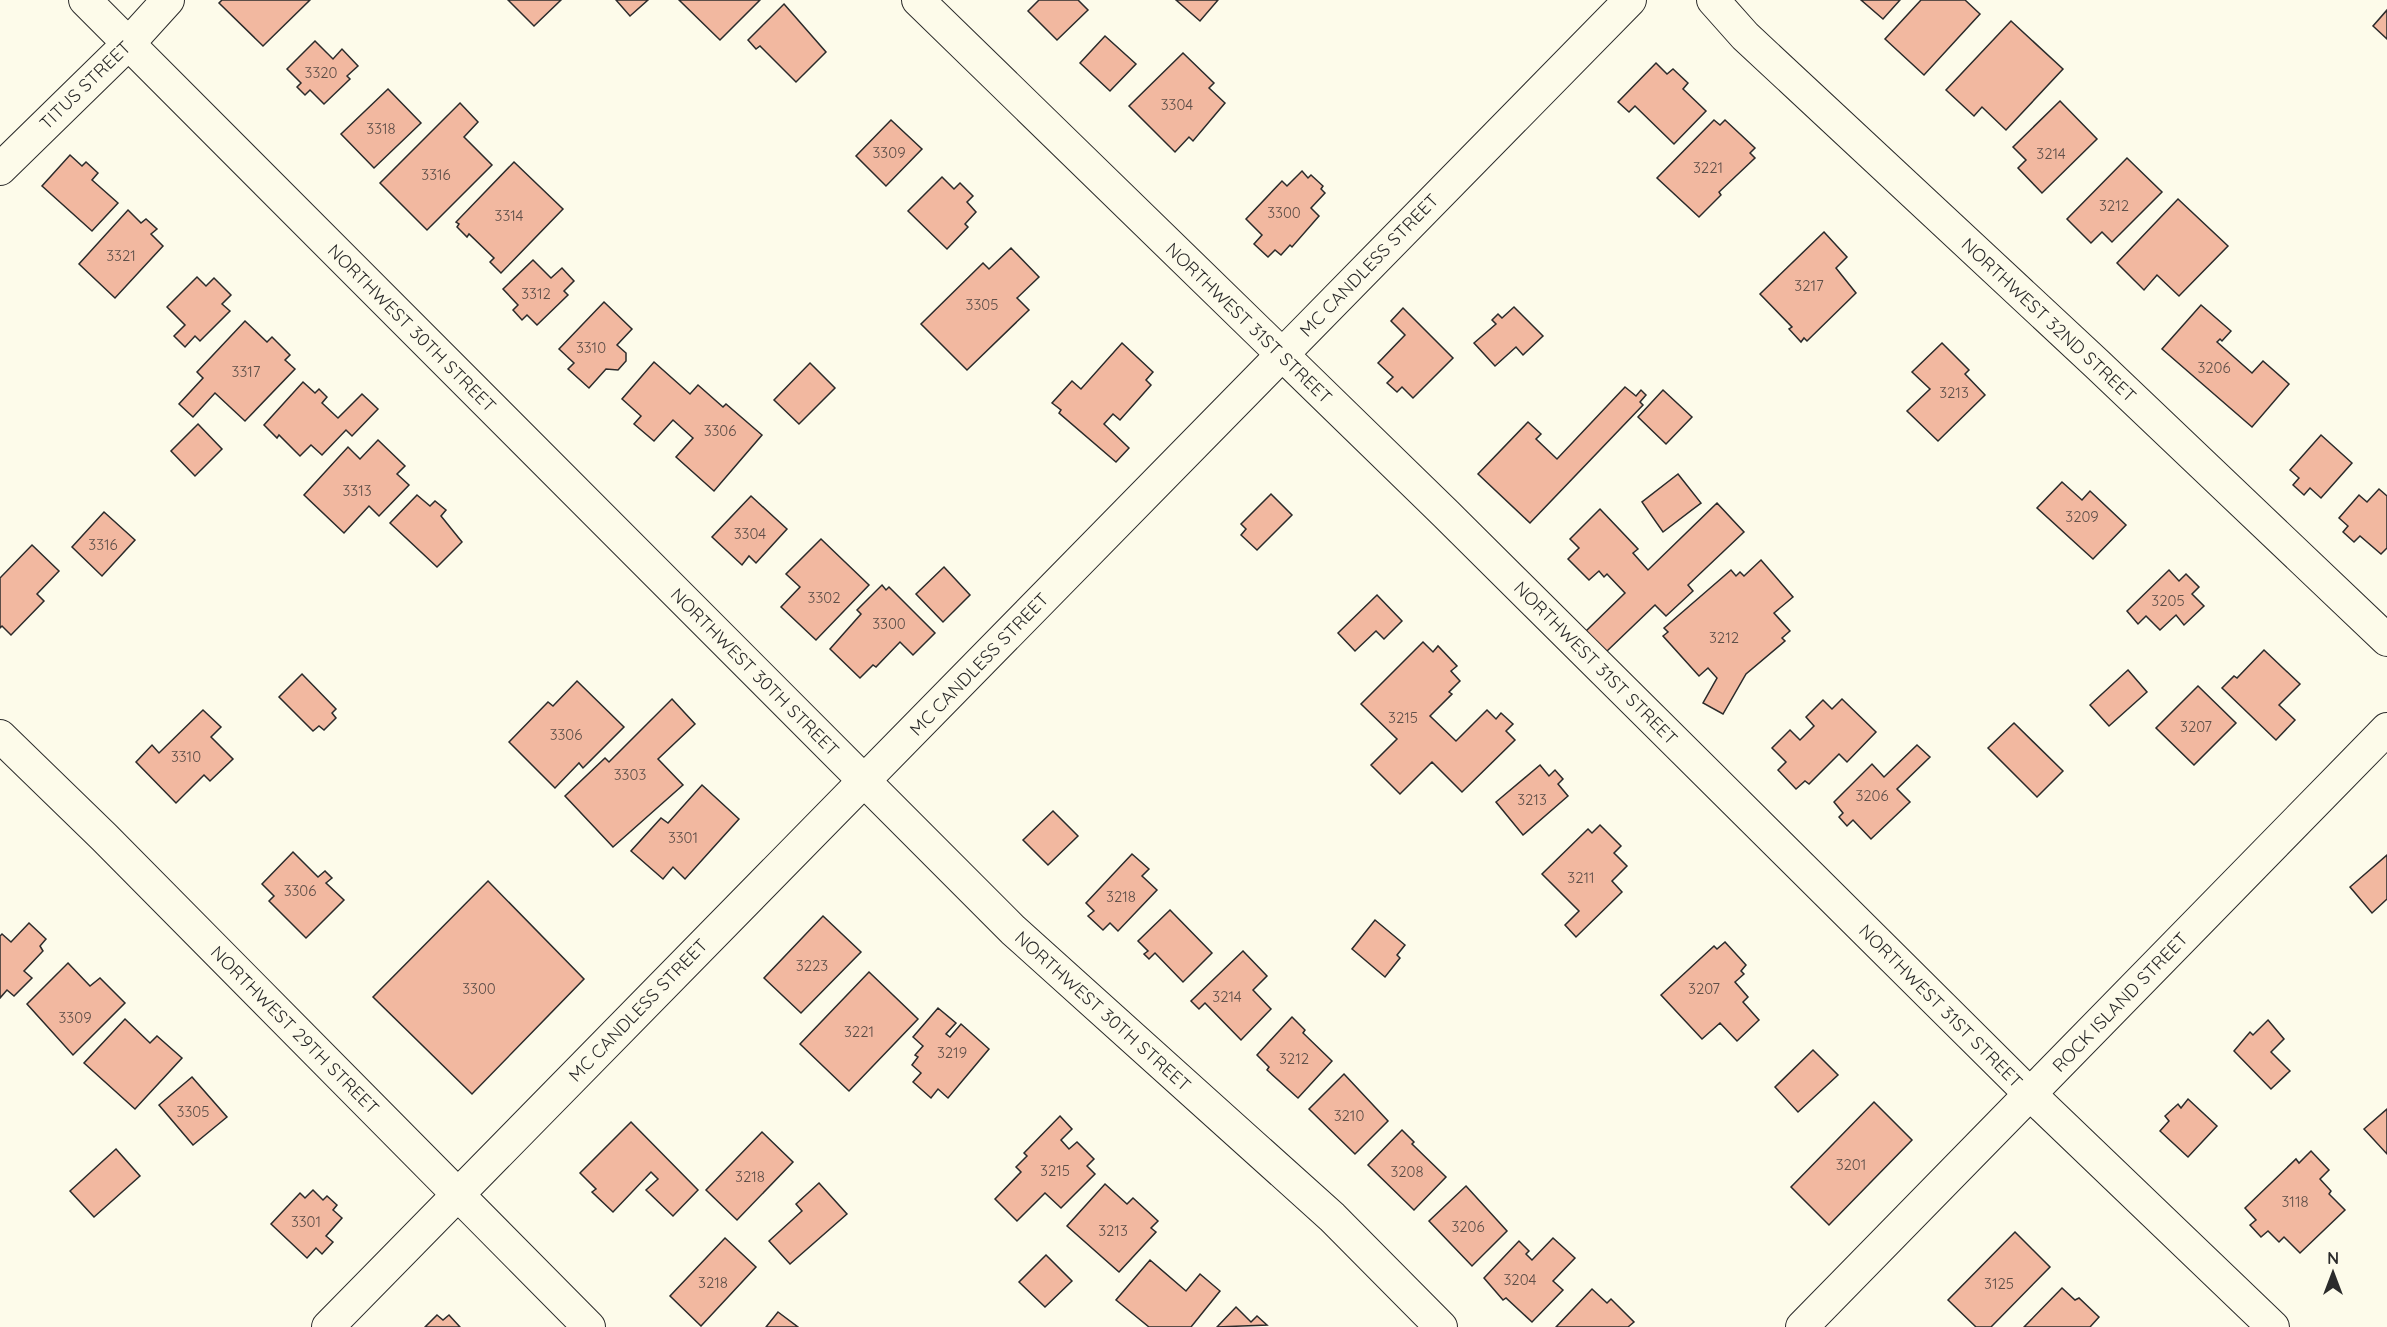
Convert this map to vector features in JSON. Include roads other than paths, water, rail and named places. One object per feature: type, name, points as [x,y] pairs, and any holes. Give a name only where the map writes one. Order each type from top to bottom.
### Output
[{"type":"street","name":"NORTHWEST 30TH STREET","points":[[85,0],[1012,930],[1332,1217],[1441,1327]]},
{"type":"street","name":"TITUS STREET","points":[[0,169],[129,43],[168,0]]},
{"type":"street","name":"NORTHWEST 31ST STREET","points":[[918,0],[1455,522],[2030,1094],[2273,1327]]},
{"type":"street","name":"MC CANDLESS STREET","points":[[327,1327],[1629,0]]},
{"type":"street","name":"NORTHWEST 32ND STREET","points":[[1713,0],[1745,36],[2097,364],[2387,640]]},
{"type":"street","name":"ROCK ISLAND STREET","points":[[1802,1327],[2387,729]]},
{"type":"street","name":"NORTHWEST 29TH STREET","points":[[0,736],[589,1327]]}]
